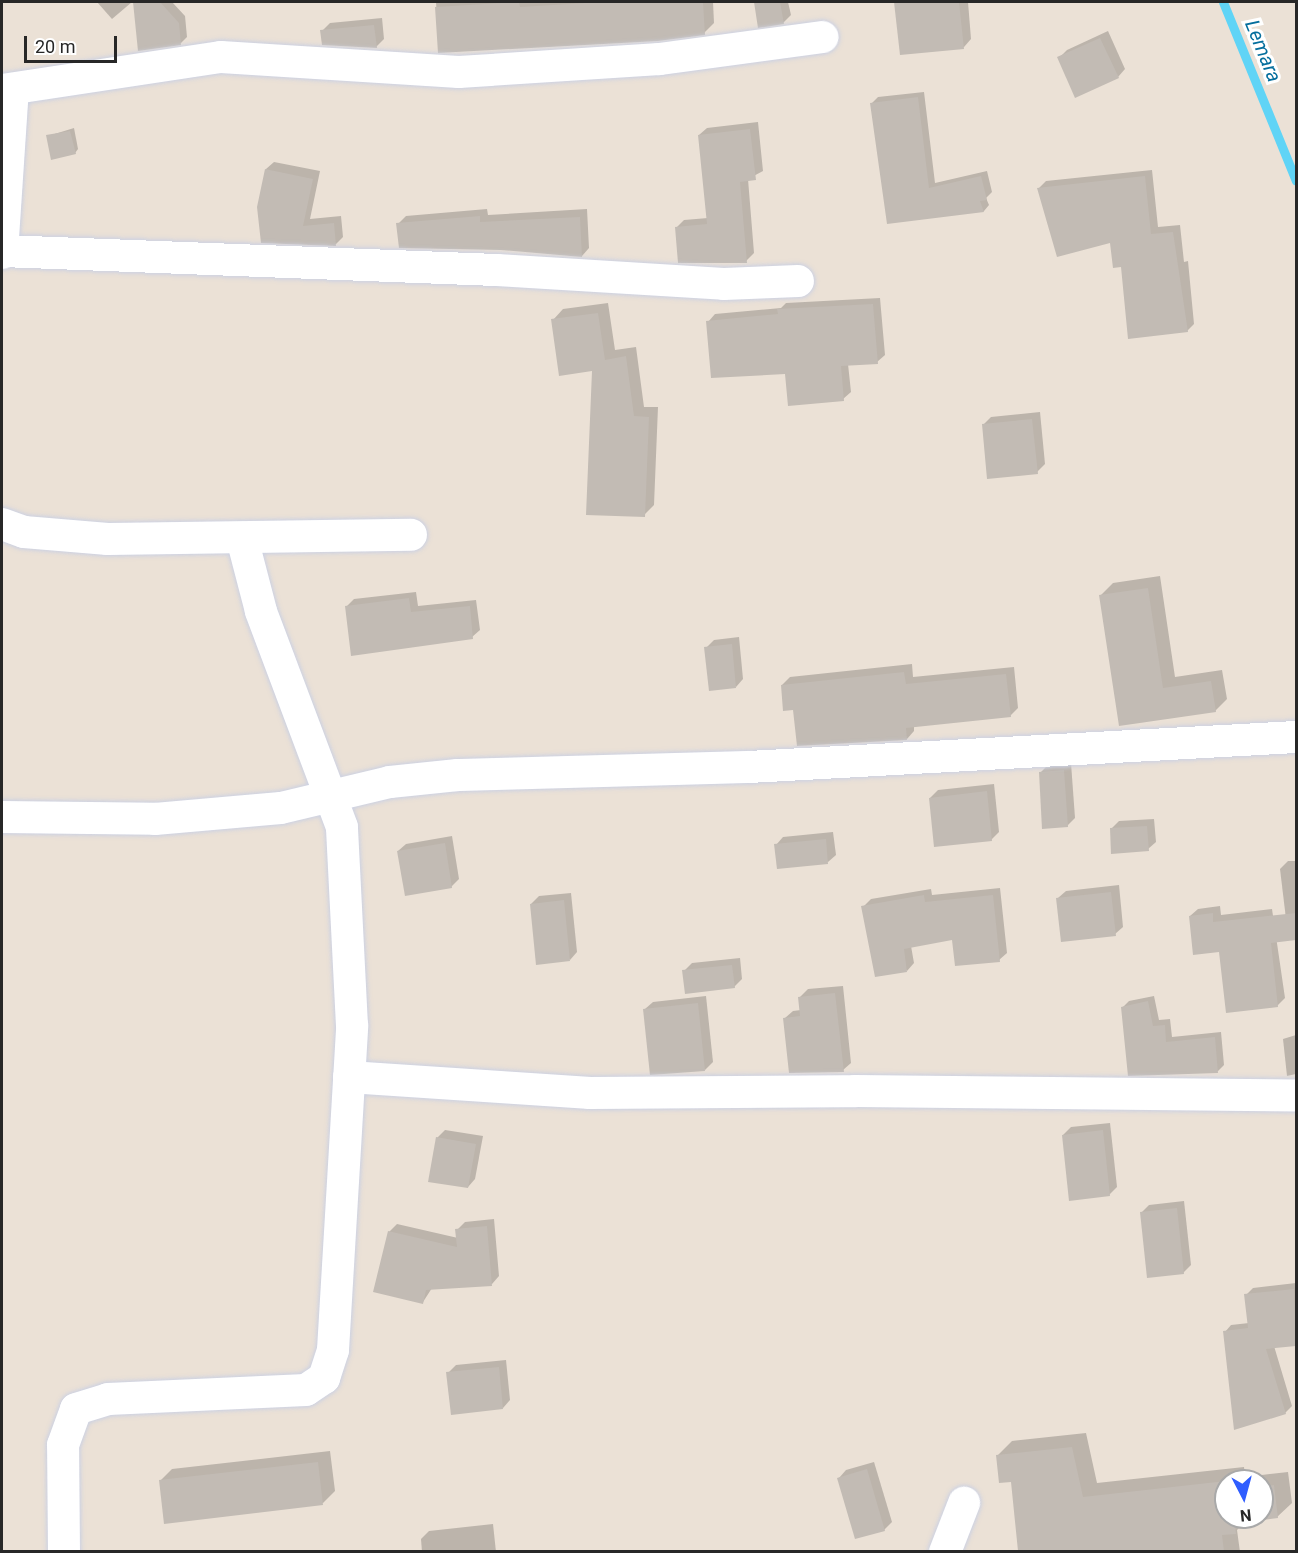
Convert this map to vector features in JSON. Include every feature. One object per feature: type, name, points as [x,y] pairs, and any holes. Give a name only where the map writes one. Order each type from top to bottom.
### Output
[{"type":"street","points":[[798,281],[724,284],[497,270],[2,252],[7,89],[220,57],[459,72],[660,59],[823,37]]},
{"type":"street","points":[[2,524],[24,532],[108,539],[411,535]]},
{"type":"street","points":[[64,1551],[63,1445],[76,1409],[108,1399],[306,1390],[324,1378],[333,1350],[352,1026],[346,867],[342,827],[333,795],[261,610],[242,538]]},
{"type":"street","points":[[2,818],[155,819],[281,808],[390,782],[458,775],[749,767],[1296,737]]},
{"type":"street","points":[[349,1077],[590,1093],[855,1091],[1296,1096]]},
{"type":"street","points":[[945,1551],[964,1503]]},
{"type":"building","points":[[133,2],[160,2],[179,23],[181,45],[138,51]]},
{"type":"building","points":[[519,2],[520,7],[602,2],[703,2],[705,35],[658,41],[438,53],[435,7]]},
{"type":"building","points":[[754,2],[780,2],[784,24],[758,28]]},
{"type":"building","points":[[894,2],[959,2],[964,49],[900,55]]},
{"type":"building","points":[[374,25],[377,48],[322,45],[320,30]]},
{"type":"building","points":[[1100,38],[1119,78],[1075,98],[1057,57]]},
{"type":"building","points":[[918,97],[929,188],[981,176],[987,200],[980,201],[984,212],[887,224],[870,103]]},
{"type":"building","points":[[750,129],[756,180],[740,182],[747,263],[678,263],[675,227],[707,224],[698,135]]},
{"type":"building","points":[[70,131],[76,154],[51,160],[46,135]]},
{"type":"building","points":[[265,169],[313,179],[303,226],[334,223],[336,246],[261,243],[257,207]]},
{"type":"building","points":[[1145,176],[1151,234],[1173,232],[1188,332],[1128,339],[1121,267],[1113,268],[1110,243],[1057,257],[1037,188]]},
{"type":"building","points":[[480,216],[480,222],[580,217],[582,257],[501,250],[399,248],[396,223]]},
{"type":"building","points":[[873,304],[878,364],[841,366],[844,401],[788,406],[785,374],[711,378],[706,321],[778,314],[777,309]]},
{"type":"building","points":[[598,313],[605,360],[626,356],[634,416],[649,417],[645,517],[586,515],[592,371],[559,376],[551,319]]},
{"type":"building","points":[[1032,419],[1038,474],[987,479],[982,424]]},
{"type":"building","points":[[1148,588],[1163,688],[1211,681],[1216,712],[1119,726],[1099,595]]},
{"type":"building","points":[[409,598],[411,612],[470,606],[473,639],[351,656],[345,606]]},
{"type":"building","points":[[732,644],[736,688],[709,691],[704,647]]},
{"type":"building","points":[[904,672],[906,684],[1006,674],[1011,717],[906,728],[907,740],[797,746],[793,710],[783,711],[781,685]]},
{"type":"building","points":[[1064,770],[1068,827],[1042,829],[1039,772]]},
{"type":"building","points":[[987,791],[992,841],[934,847],[929,798]]},
{"type":"building","points":[[1147,826],[1149,851],[1111,854],[1110,828]]},
{"type":"building","points":[[826,839],[828,864],[777,869],[774,844]]},
{"type":"building","points":[[445,843],[452,888],[405,896],[397,851]]},
{"type":"building","points":[[1111,892],[1116,936],[1061,942],[1056,898]]},
{"type":"building","points":[[924,895],[925,902],[993,895],[1000,962],[955,966],[952,940],[904,949],[907,972],[875,977],[861,906]]},
{"type":"building","points":[[564,900],[570,961],[536,965],[530,904]]},
{"type":"building","points":[[1213,913],[1213,922],[1296,913],[1296,940],[1271,943],[1278,1007],[1226,1013],[1219,952],[1193,955],[1189,916]]},
{"type":"building","points":[[732,965],[735,988],[685,994],[682,970]]},
{"type":"building","points":[[835,993],[844,1072],[789,1073],[783,1018],[800,1016],[798,997]]},
{"type":"building","points":[[1148,1001],[1153,1026],[1165,1025],[1166,1042],[1215,1037],[1218,1073],[1128,1076],[1121,1007]]},
{"type":"building","points":[[698,1003],[705,1071],[650,1075],[643,1009]]},
{"type":"building","points":[[1103,1130],[1110,1196],[1069,1201],[1062,1135]]},
{"type":"building","points":[[436,1137],[476,1144],[468,1188],[428,1182]]},
{"type":"building","points":[[1177,1208],[1184,1274],[1147,1278],[1140,1212]]},
{"type":"building","points":[[487,1226],[492,1286],[426,1290],[423,1304],[373,1292],[388,1231],[457,1247],[455,1229]]},
{"type":"building","points":[[1294,1289],[1296,1346],[1266,1349],[1286,1414],[1234,1430],[1223,1331],[1248,1328],[1244,1294]]},
{"type":"building","points":[[499,1367],[503,1409],[451,1415],[446,1372]]},
{"type":"building","points":[[1072,1447],[1083,1497],[1214,1482],[1214,1529],[1236,1529],[1236,1534],[1222,1535],[1224,1551],[1018,1551],[1011,1482],[999,1483],[996,1455]]},
{"type":"building","points":[[318,1462],[323,1505],[164,1524],[159,1480]]},
{"type":"building","points":[[867,1469],[885,1531],[855,1539],[837,1478]]},
{"type":"building","points":[[1274,1485],[1278,1518],[1274,1519]]},
{"type":"waterway","name":"Lemara","points":[[1223,2],[1296,181]]}]
